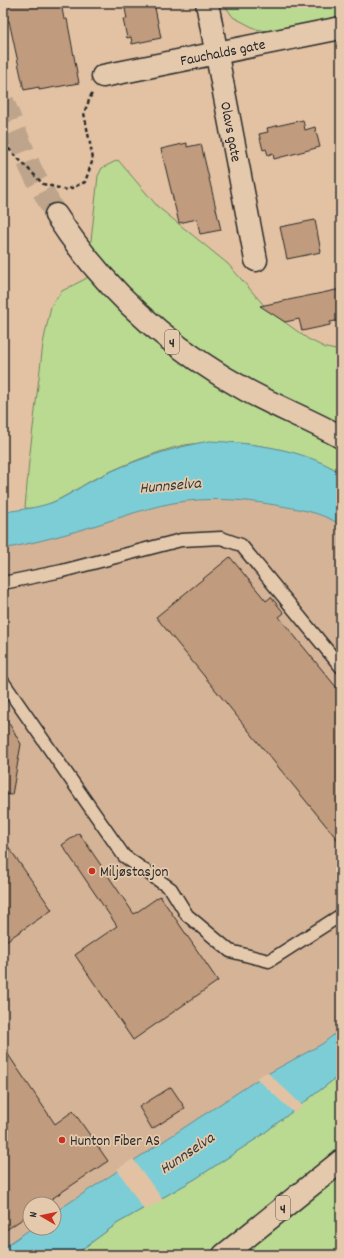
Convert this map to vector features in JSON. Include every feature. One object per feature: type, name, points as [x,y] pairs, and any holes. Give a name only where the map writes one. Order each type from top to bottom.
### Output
[{"type":"main road","name":"Olavs gate","points":[[207,3],[256,260]]},
{"type":"main road","name":"Fauchalds gate","points":[[103,76],[341,28]]},
{"type":"main road","name":"4","points":[[56,215],[83,254],[103,278],[129,305],[170,341],[194,358],[246,390],[341,437]]},
{"type":"main road","name":"4","points":[[224,1255],[341,1161]]},
{"type":"lane","points":[[3,583],[62,571],[182,540],[221,538],[240,545],[341,667]]},
{"type":"lane","points":[[3,682],[124,856],[171,889],[187,915],[230,951],[269,961],[341,915]]},
{"type":"path","points":[[3,121],[8,148],[43,184],[67,190],[86,182],[93,159],[84,113],[90,96],[103,76]]},
{"type":"shaded area","name":"Hunton Fiber AS","points":[[210,499],[248,501],[307,511],[329,518],[341,525],[341,1029],[322,1044],[260,1078],[62,1208],[62,1196],[22,1196],[22,1235],[3,1248],[3,549],[77,531],[135,512],[173,503]]},
{"type":"green space","points":[[223,3],[341,3],[341,20],[278,33],[256,29],[233,17]]},
{"type":"green space","points":[[118,160],[158,207],[228,264],[268,310],[308,339],[326,348],[341,351],[341,473],[325,464],[306,457],[266,447],[224,442],[185,445],[175,447],[127,464],[94,479],[51,503],[33,508],[25,508],[43,344],[51,306],[62,291],[87,278],[98,176],[102,168]]},
{"type":"green space","points":[[341,1074],[341,1255],[74,1255],[118,1223],[195,1179],[259,1137]]},
{"type":"water","name":"Hunnselva","points":[[209,441],[243,443],[278,449],[311,458],[341,473],[341,525],[318,514],[293,508],[237,500],[211,499],[173,503],[137,512],[68,534],[3,549],[3,512],[33,508],[51,503],[63,498],[97,478],[124,466],[166,451]]},
{"type":"water","name":"Hunnselva","points":[[341,1029],[341,1074],[259,1137],[195,1179],[118,1223],[74,1255],[3,1255],[3,1248],[22,1235],[62,1236],[62,1207],[260,1078],[322,1044]]},
{"type":"pier","points":[[267,1072],[303,1106],[294,1113],[256,1078]]},
{"type":"pier","points":[[133,1159],[163,1200],[144,1210],[117,1169]]},
{"type":"building","points":[[3,3],[61,3],[64,19],[67,19],[79,83],[39,90],[39,87],[24,90],[9,21],[3,23]]},
{"type":"building","points":[[124,3],[154,3],[161,38],[132,44],[131,37],[127,38],[123,19],[127,19]]},
{"type":"building","points":[[303,120],[305,130],[315,127],[320,147],[274,159],[273,153],[268,155],[266,149],[263,150],[259,134],[268,132],[267,128]]},
{"type":"building","points":[[187,143],[187,147],[201,144],[221,230],[200,234],[197,219],[179,223],[161,149]]},
{"type":"building","points":[[315,220],[321,252],[287,259],[280,227]]},
{"type":"building","points":[[341,289],[341,320],[330,322],[330,325],[302,331],[299,319],[285,322],[260,306]]},
{"type":"building","points":[[230,557],[266,601],[271,597],[284,613],[279,617],[341,693],[341,844],[156,617]]},
{"type":"building","points":[[3,713],[21,744],[12,795],[3,794]]},
{"type":"building","points":[[79,833],[134,914],[160,896],[218,981],[133,1040],[75,955],[117,926],[62,845]]},
{"type":"building","points":[[3,839],[52,910],[3,943]]},
{"type":"building","name":"Hunton Fiber AS","points":[[3,1047],[55,1124],[73,1111],[108,1161],[56,1196],[22,1196],[22,1219],[3,1232]]},
{"type":"building","points":[[171,1087],[185,1108],[152,1129],[139,1107]]},
{"type":"tunnel","points":[[3,101],[31,169],[56,215]]},
{"type":"place","name":"Miljøstasjon","points":[[92,871]]},
{"type":"place","name":"Hunton Fiber AS","points":[[62,1140]]}]
